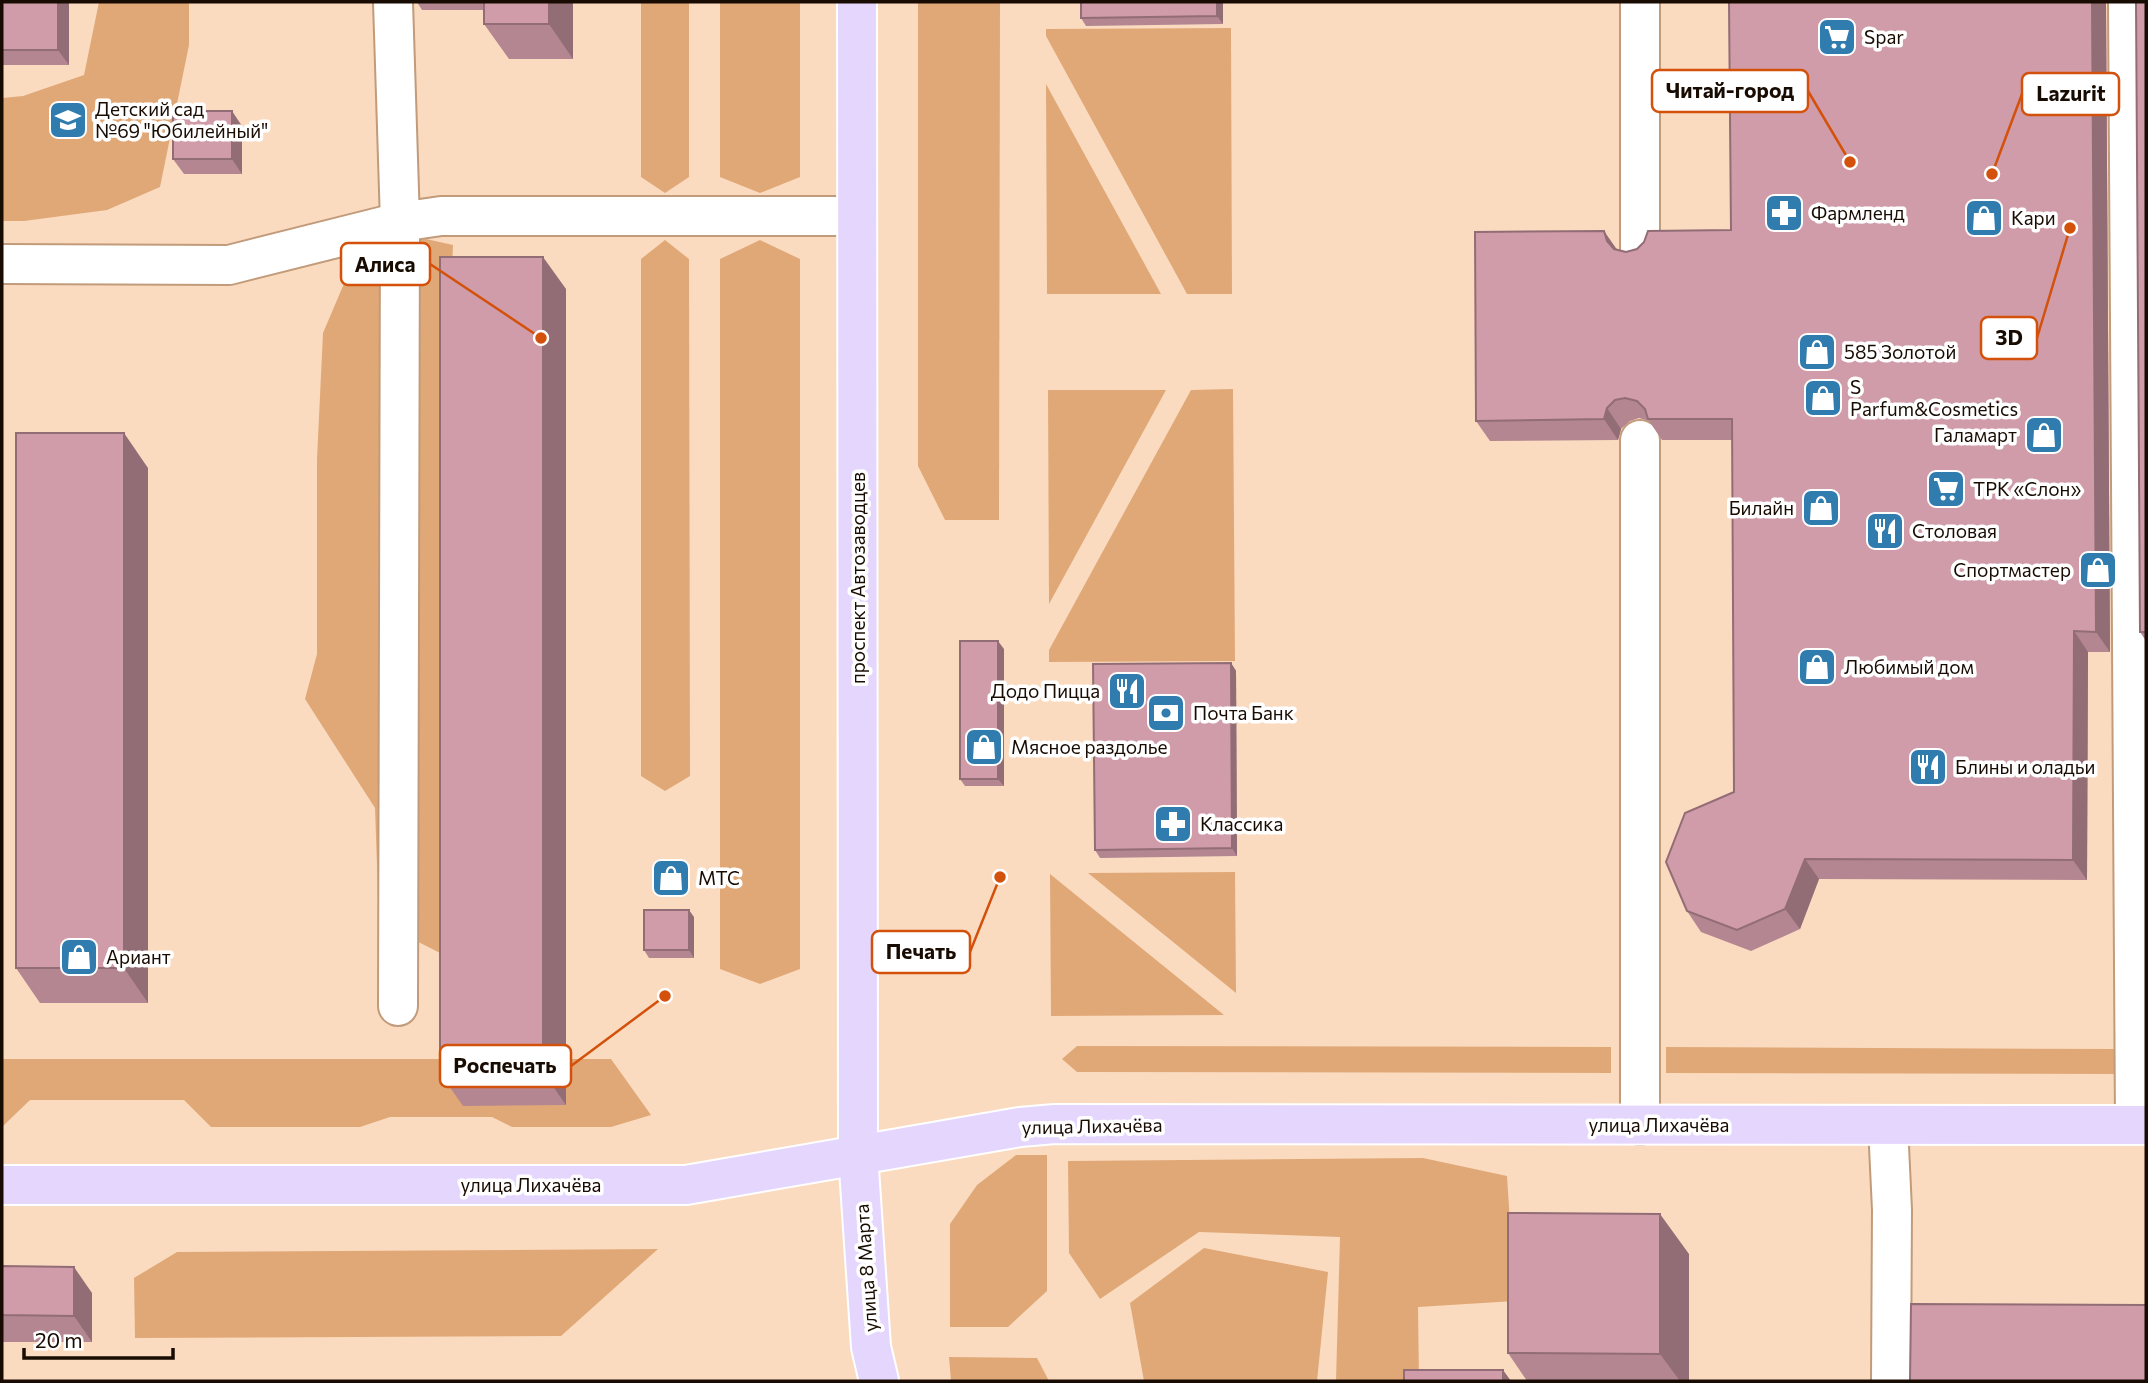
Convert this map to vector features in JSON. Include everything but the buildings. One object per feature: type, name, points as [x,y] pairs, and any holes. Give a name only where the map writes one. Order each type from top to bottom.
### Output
[{"type":"main road","name":"проспект Автозаводцев","points":[[857,2],[858,1154]]},
{"type":"main road","name":"улица Лихачёва","points":[[2,1185],[686,1185],[1020,1126],[1055,1124],[2141,1125]]},
{"type":"main road","name":"улица 8 Марта","points":[[858,1154],[871,1347],[879,1381]]},
{"type":"lane","points":[[393,2],[400,222],[398,1006]]},
{"type":"lane","points":[[1640,2],[1640,251]]},
{"type":"lane","points":[[2128,2],[2141,1125]]},
{"type":"lane","points":[[2,264],[229,265],[400,222],[441,216],[857,216]]},
{"type":"lane","points":[[1640,440],[1640,1125]]},
{"type":"lane","points":[[1888,1125],[1892,1210],[1891,1381]]},
{"type":"shaded area","name":"Детский сад №69 \"Юбилейный\"","points":[[99,2],[189,2],[189,45],[160,187],[107,210],[24,221],[2,221],[2,98],[23,96],[84,75]]},
{"type":"shaded area","points":[[641,2],[689,2],[689,177],[665,193],[641,177]]},
{"type":"shaded area","points":[[720,2],[800,2],[800,177],[760,193],[720,177]]},
{"type":"shaded area","points":[[918,2],[1000,2],[999,520],[945,520],[918,466]]},
{"type":"shaded area","points":[[1231,28],[1232,294],[1187,294],[1046,36],[1046,29]]},
{"type":"shaded area","points":[[1046,84],[1161,294],[1047,294]]},
{"type":"shaded area","points":[[426,239],[453,245],[445,445],[442,954],[379,922],[375,808],[305,699],[317,654],[317,459],[323,333],[357,253]]},
{"type":"shaded area","points":[[665,240],[689,259],[690,776],[665,791],[641,776],[641,259]]},
{"type":"shaded area","points":[[760,240],[800,259],[800,969],[760,984],[720,969],[720,259]]},
{"type":"shaded area","points":[[1233,389],[1235,661],[1049,662],[1049,650],[1191,390]]},
{"type":"shaded area","points":[[1048,390],[1166,390],[1049,604]]},
{"type":"shaded area","points":[[1235,872],[1236,993],[1088,873]]},
{"type":"shaded area","points":[[1050,874],[1224,1015],[1051,1016]]},
{"type":"shaded area","points":[[1077,1046],[1611,1047],[1611,1073],[1077,1072],[1062,1059]]},
{"type":"shaded area","points":[[1666,1047],[2114,1049],[2114,1074],[1666,1073]]},
{"type":"shaded area","points":[[2,1059],[611,1059],[651,1115],[611,1127],[512,1127],[492,1117],[390,1117],[360,1127],[211,1127],[184,1100],[30,1100],[2,1127]]},
{"type":"shaded area","points":[[1016,1155],[1047,1155],[1047,1291],[1008,1327],[950,1327],[950,1224],[977,1185]]},
{"type":"shaded area","points":[[1423,1158],[1507,1176],[1515,1301],[1418,1307],[1419,1381],[1336,1381],[1340,1237],[1199,1232],[1100,1299],[1069,1253],[1068,1161]]},
{"type":"shaded area","points":[[1204,1248],[1328,1272],[1317,1381],[1144,1381],[1130,1303]]},
{"type":"shaded area","points":[[658,1249],[561,1336],[135,1338],[134,1278],[177,1252]]},
{"type":"shaded area","points":[[949,1357],[1037,1358],[1049,1381],[951,1381]]},
{"type":"place","name":"Spar","points":[[1837,37]]},
{"type":"place","name":"Детский сад №69 \"Юбилейный\"","points":[[68,120]]},
{"type":"place","name":"Читай-город","points":[[1850,162]]},
{"type":"place","name":"Lazurit","points":[[1992,174]]},
{"type":"place","name":"Фармленд","points":[[1784,213]]},
{"type":"place","name":"Кари","points":[[1984,218]]},
{"type":"place","name":"3D","points":[[2070,228]]},
{"type":"place","name":"Алиса","points":[[541,338]]},
{"type":"place","name":"585 Золотой","points":[[1817,352]]},
{"type":"place","name":"S Parfum&Cosmetics","points":[[1823,398]]},
{"type":"place","name":"Галамарт","points":[[2044,435]]},
{"type":"place","name":"ТРК «Слон»","points":[[1946,489]]},
{"type":"place","name":"Билайн","points":[[1821,508]]},
{"type":"place","name":"Столовая","points":[[1885,531]]},
{"type":"place","name":"Спортмастер","points":[[2098,570]]},
{"type":"place","name":"Любимый дом","points":[[1817,667]]},
{"type":"place","name":"Додо Пицца","points":[[1127,691]]},
{"type":"place","name":"Почта Банк","points":[[1166,713]]},
{"type":"place","name":"Мясное раздолье","points":[[984,747]]},
{"type":"place","name":"Блины и оладьи","points":[[1928,767]]},
{"type":"place","name":"Классика","points":[[1173,824]]},
{"type":"place","name":"Печать","points":[[1000,877]]},
{"type":"place","name":"МТС","points":[[671,878]]},
{"type":"place","name":"Ариант","points":[[79,957]]},
{"type":"place","name":"Роспечать","points":[[665,996]]}]
